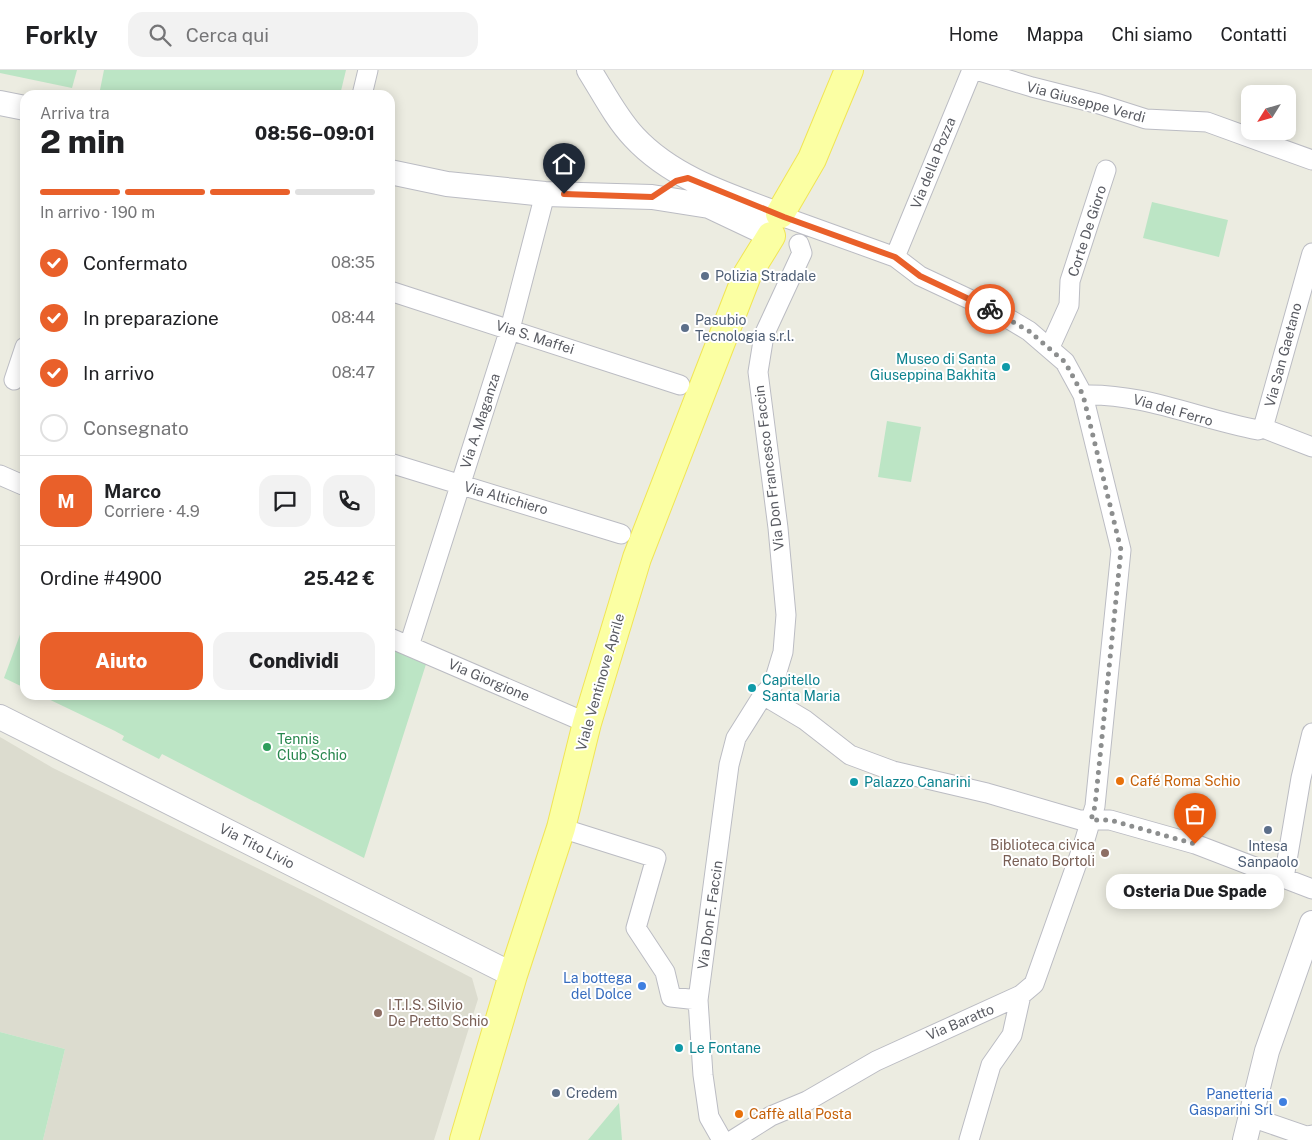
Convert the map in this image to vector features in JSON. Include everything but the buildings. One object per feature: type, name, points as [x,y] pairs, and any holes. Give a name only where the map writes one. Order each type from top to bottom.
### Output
[{"type":"main road","name":"Viale Ventinove Aprile","points":[[464,1140],[513,974],[571,831],[587,722],[637,558],[746,275],[812,159],[848,70]]},
{"type":"street","points":[[363,90],[368,70]]},
{"type":"street","points":[[589,70],[634,137],[673,169],[709,206]]},
{"type":"street","name":"Via Giuseppe Verdi","points":[[974,70],[1099,104],[1146,119],[1207,122],[1312,160]]},
{"type":"street","name":"Via della Pozza","points":[[895,257],[974,70]]},
{"type":"street","points":[[0,103],[20,107]]},
{"type":"street","name":"Corte De Gioro","points":[[1050,347],[1069,305],[1070,281],[1106,170]]},
{"type":"street","points":[[395,173],[447,184],[545,194],[652,197],[709,206],[775,223]]},
{"type":"street","points":[[682,180],[775,223]]},
{"type":"street","points":[[652,197],[682,180]]},
{"type":"street","name":"Via A. Maganza","points":[[409,646],[459,484],[510,329],[545,194]]},
{"type":"street","name":"Via Baratto","points":[[733,1140],[771,1116],[808,1101],[876,1061],[1021,995],[1034,984],[1095,806],[1121,550],[1083,395],[1065,362],[1050,347],[1029,331],[999,313],[920,276],[895,257],[775,223]]},
{"type":"street","name":"Via Don Francesco Faccin","points":[[763,695],[773,685],[778,671],[783,652],[786,615],[778,528],[758,372],[764,335],[802,253],[798,244]]},
{"type":"street","name":"Via San Gaetano","points":[[1263,428],[1312,253]]},
{"type":"street","name":"Via S. Maffei","points":[[395,292],[680,385]]},
{"type":"street","points":[[14,380],[20,362]]},
{"type":"street","name":"Via del Ferro","points":[[1083,395],[1146,400],[1226,424],[1258,430],[1263,428],[1312,447]]},
{"type":"street","name":"Via Altichiero","points":[[395,465],[622,534]]},
{"type":"street","points":[[0,475],[20,484]]},
{"type":"street","name":"Via Giorgione","points":[[395,640],[587,722]]},
{"type":"street","points":[[763,695],[805,720],[850,755],[894,771],[987,793],[1071,817],[1110,820],[1195,844],[1312,889]]},
{"type":"street","name":"Via Don F. Faccin","points":[[722,1140],[709,1117],[703,1075],[698,1000],[729,765],[736,738],[763,695]]},
{"type":"street","name":"Via Tito Livio","points":[[0,717],[513,974]]},
{"type":"street","points":[[1284,878],[1301,778],[1312,733]]},
{"type":"street","points":[[571,831],[656,858],[636,928],[665,972],[671,997],[698,1000]]},
{"type":"street","points":[[1246,1140],[1268,1051],[1312,923]]},
{"type":"street","points":[[969,1140],[991,1065],[1012,1035],[1021,995]]},
{"type":"street","points":[[1251,1117],[1309,1137],[1312,1136]]},
{"type":"shaded area","points":[[0,737],[53,768],[314,896],[472,978],[478,999],[434,1140],[43,1140],[65,1049],[0,1032]]},
{"type":"green space","points":[[0,70],[77,70],[72,88],[0,73]]},
{"type":"green space","points":[[104,70],[346,70],[341,90],[100,90]]},
{"type":"green space","points":[[1152,202],[1228,220],[1219,257],[1143,238]]},
{"type":"green space","points":[[887,421],[921,427],[911,482],[878,477]]},
{"type":"green space","points":[[20,635],[20,686],[4,678]]},
{"type":"green space","name":"Tennis Club Schio","points":[[395,644],[428,658],[364,858],[162,754],[159,759],[122,740],[124,736],[50,700],[395,700]]},
{"type":"green space","points":[[0,1032],[65,1049],[43,1140],[0,1140]]},
{"type":"green space","points":[[619,1103],[622,1140],[588,1140]]},
{"type":"way so far","points":[[990,309],[1029,331],[1050,347],[1065,362],[1083,395],[1094,433],[1121,550],[1095,806],[1091,820],[1110,820],[1195,844]]},
{"type":"place","name":"Polizia Stradale","points":[[705,276]]},
{"type":"place","name":"Pasubio Tecnologia s.r.l.","points":[[685,328]]},
{"type":"place","name":"Museo di Santa Giuseppina Bakhita","points":[[1006,367]]},
{"type":"place","name":"Capitello Santa Maria","points":[[752,688]]},
{"type":"place","name":"Tennis Club Schio","points":[[267,747]]},
{"type":"place","name":"Café Roma Schio","points":[[1120,781]]},
{"type":"place","name":"Palazzo Canarini","points":[[854,782]]},
{"type":"place","name":"Intesa Sanpaolo","points":[[1268,830]]},
{"type":"place","name":"Osteria Due Spade","points":[[1195,844]]},
{"type":"place","name":"Biblioteca civica Renato Bortoli","points":[[1105,853]]},
{"type":"place","name":"La bottega del Dolce","points":[[642,986]]},
{"type":"place","name":"I.T.I.S. Silvio De Pretto Schio","points":[[378,1013]]},
{"type":"place","name":"Le Fontane","points":[[679,1048]]},
{"type":"place","name":"Credem","points":[[556,1093]]},
{"type":"place","name":"Panetteria Gasparini Srl","points":[[1283,1102]]},
{"type":"place","name":"Caffè alla Posta","points":[[739,1114]]},
{"type":"route","points":[[564,194],[652,197],[676,181],[688,178],[775,214],[780,214],[895,257],[920,276],[990,309]]}]
